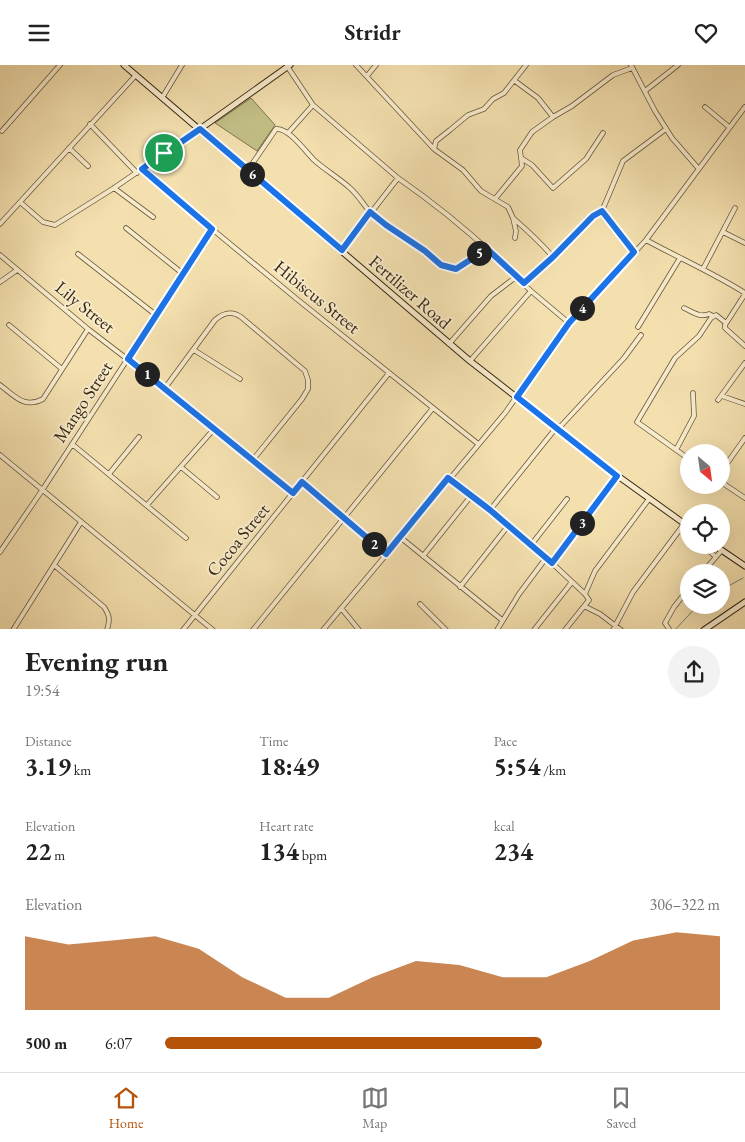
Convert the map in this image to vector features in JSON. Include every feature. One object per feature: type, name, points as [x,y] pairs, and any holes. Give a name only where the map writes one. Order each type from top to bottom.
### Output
[{"type":"street","points":[[2,131],[60,65]]},
{"type":"street","name":"Fertilizer Road","points":[[124,65],[342,250],[449,344],[590,456],[680,522]]},
{"type":"street","points":[[162,98],[182,65]]},
{"type":"street","points":[[356,65],[434,149],[463,170],[481,191],[508,207],[516,231],[515,238]]},
{"type":"street","points":[[367,77],[376,65]]},
{"type":"street","points":[[434,149],[436,141],[468,115],[484,109],[493,99],[504,93],[526,65]]},
{"type":"street","points":[[645,91],[678,65]]},
{"type":"street","points":[[20,202],[43,222],[55,225],[137,173],[288,66],[313,105],[398,178],[446,213],[569,323]]},
{"type":"street","points":[[495,199],[522,166],[520,150],[532,132],[572,106],[613,75],[632,67],[666,129],[698,168]]},
{"type":"street","points":[[0,224],[136,75]]},
{"type":"street","points":[[515,81],[538,98],[553,117]]},
{"type":"street","points":[[288,133],[313,105]]},
{"type":"street","points":[[705,107],[729,127]]},
{"type":"street","points":[[323,629],[448,478],[505,413],[569,323],[646,239],[745,107]]},
{"type":"street","points":[[90,124],[137,173]]},
{"type":"street","points":[[248,170],[276,129],[281,129],[288,133],[315,161],[350,187],[370,212],[425,251],[441,265],[456,269],[473,258],[485,247]]},
{"type":"street","points":[[524,283],[553,257],[593,216],[602,211],[623,161],[666,129]]},
{"type":"street","points":[[521,158],[532,165],[554,188],[586,159],[603,133]]},
{"type":"street","points":[[69,148],[88,166]]},
{"type":"street","name":"Hibiscus Street","points":[[142,169],[212,229],[478,443]]},
{"type":"street","points":[[342,250],[398,178]]},
{"type":"street","points":[[114,188],[153,217]]},
{"type":"street","points":[[703,269],[735,208]]},
{"type":"street","points":[[602,211],[634,252]]},
{"type":"street","points":[[513,218],[535,236],[553,257]]},
{"type":"street","points":[[126,228],[182,273]]},
{"type":"street","name":"Mango Street","points":[[0,551],[43,489],[212,229]]},
{"type":"street","points":[[723,232],[745,243]]},
{"type":"street","points":[[646,239],[745,294],[726,323],[725,328],[745,346]]},
{"type":"street","points":[[78,254],[156,315]]},
{"type":"street","name":"Lily Street","points":[[0,255],[88,329],[165,388],[293,493]]},
{"type":"street","points":[[638,327],[680,259]]},
{"type":"street","points":[[0,282],[17,270]]},
{"type":"street","points":[[449,344],[491,296],[516,277]]},
{"type":"street","points":[[470,361],[531,291]]},
{"type":"street","points":[[684,308],[699,316],[716,315],[726,323]]},
{"type":"street","points":[[165,388],[215,320],[221,315],[229,313],[236,314],[304,371],[308,380],[308,389],[252,461]]},
{"type":"street","points":[[680,453],[637,422],[675,358],[699,336],[713,316]]},
{"type":"street","points":[[9,325],[62,369]]},
{"type":"street","points":[[0,385],[25,403],[35,403],[43,399],[88,329]]},
{"type":"street","points":[[490,510],[557,428],[624,359],[641,335]]},
{"type":"street","points":[[194,350],[240,379]]},
{"type":"street","points":[[718,400],[745,363]]},
{"type":"street","name":"Cocoa Street","points":[[183,629],[389,373]]},
{"type":"street","points":[[676,450],[694,416],[693,393]]},
{"type":"street","points":[[722,395],[745,404]]},
{"type":"street","points":[[253,629],[433,408]]},
{"type":"street","points":[[147,505],[214,429]]},
{"type":"street","points":[[109,474],[139,437]]},
{"type":"street","points":[[730,459],[745,438]]},
{"type":"street","points":[[72,444],[186,537]]},
{"type":"street","points":[[0,455],[213,629]]},
{"type":"street","points":[[181,467],[216,497]]},
{"type":"street","points":[[552,563],[617,476]]},
{"type":"street","points":[[448,478],[490,510],[585,594],[589,600],[565,629]]},
{"type":"street","points":[[302,482],[386,554]]},
{"type":"street","points":[[730,488],[745,498]]},
{"type":"street","points":[[423,557],[471,496]]},
{"type":"street","points":[[531,545],[567,499]]},
{"type":"street","points":[[585,594],[595,571],[649,499]]},
{"type":"street","points":[[13,629],[82,522]]},
{"type":"street","points":[[460,587],[508,526]]},
{"type":"street","points":[[613,629],[633,592],[680,532]]},
{"type":"street","points":[[400,537],[502,620]]},
{"type":"street","points":[[712,554],[716,557]]},
{"type":"street","points":[[710,564],[719,554]]},
{"type":"street","points":[[728,554],[745,566]]},
{"type":"street","points":[[497,629],[519,593],[546,558]]},
{"type":"street","points":[[54,565],[104,607],[109,614],[110,621],[107,629]]},
{"type":"street","points":[[534,629],[572,582]]},
{"type":"street","points":[[669,629],[665,623],[680,599]]},
{"type":"street","points":[[704,629],[745,602]]},
{"type":"street","points":[[420,604],[446,629]]},
{"type":"street","points":[[584,606],[600,614],[621,629]]},
{"type":"street","points":[[341,608],[359,629]]},
{"type":"shaded area","points":[[251,98],[275,125],[257,151],[215,123]]},
{"type":"waterway","points":[[730,585],[743,578]]},
{"type":"waterway","points":[[676,629],[690,614]]},
{"type":"route","points":[[200,129],[342,250],[370,212],[425,251],[441,265],[456,269],[473,258],[485,247],[524,283],[553,257],[593,216],[602,211],[634,252],[569,323],[517,397],[617,476],[552,563],[490,510],[448,478],[386,554],[302,482],[293,493],[128,359],[212,229],[142,169],[164,153],[200,129]]}]
